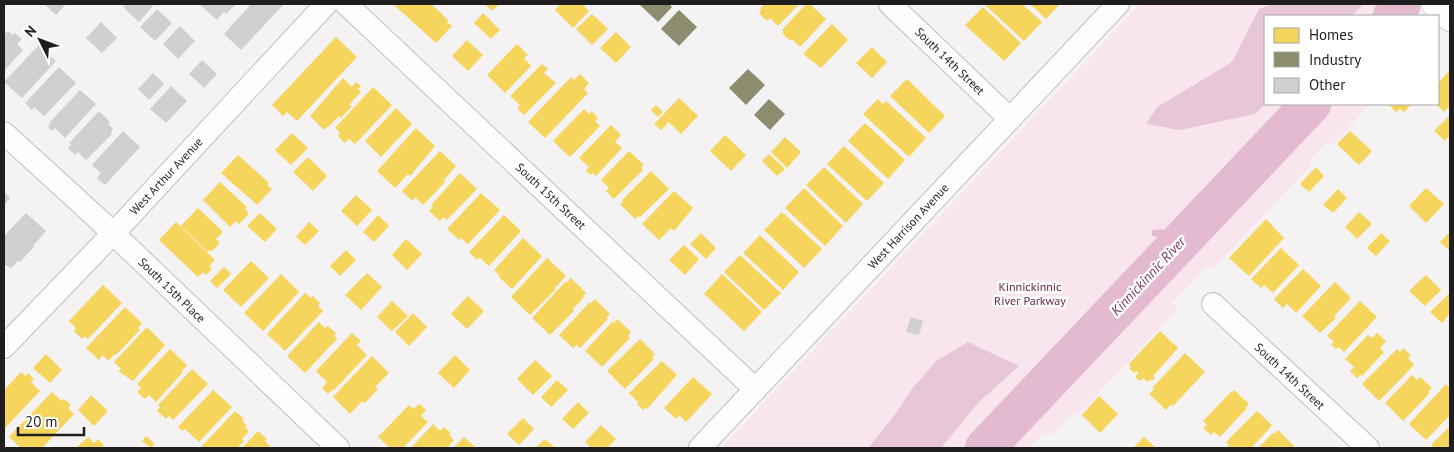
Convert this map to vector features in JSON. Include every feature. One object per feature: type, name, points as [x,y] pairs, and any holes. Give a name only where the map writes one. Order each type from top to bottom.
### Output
[{"type":"street","name":"West Arthur Avenue","points":[[4,347],[113,234],[326,4]]},
{"type":"street","name":"South 15th Street","points":[[346,4],[755,389]]},
{"type":"street","name":"South 14th Street","points":[[890,4],[1010,118]]},
{"type":"street","name":"West Harrison Avenue","points":[[700,448],[1118,4]]},
{"type":"street","points":[[1437,4],[1450,17]]},
{"type":"street","name":"South 15th Place","points":[[4,133],[338,448]]},
{"type":"street","name":"South 14th Street","points":[[1213,304],[1368,448]]},
{"type":"green space","name":"Kinnickinnic River Parkway","points":[[1140,4],[1385,4],[1397,15],[1264,15],[1264,105],[1370,105],[1331,146],[1327,142],[1309,161],[1312,164],[1213,269],[1208,265],[1172,303],[1178,308],[1174,313],[1077,416],[1073,413],[1055,433],[1043,434],[1029,448],[721,448]]},
{"type":"shaded area","points":[[1273,4],[1363,4],[1353,15],[1264,15],[1264,105],[1255,114],[1180,130],[1146,124],[1157,107],[1232,62],[1259,9]]},
{"type":"shaded area","points":[[968,342],[1019,366],[979,402],[941,448],[868,448],[895,415],[912,389],[936,361]]},
{"type":"building: Homes","points":[[393,4],[431,4],[452,26],[436,43]]},
{"type":"building: Homes","points":[[485,4],[499,4],[492,11]]},
{"type":"building: Homes","points":[[561,4],[582,4],[589,11],[573,28],[555,10]]},
{"type":"building: Homes","points":[[764,4],[799,4],[778,26],[770,18],[767,21],[759,13]]},
{"type":"building: Homes","points":[[806,4],[810,4],[826,19],[800,47],[792,39],[790,41],[782,33],[784,32],[782,30]]},
{"type":"building: Homes","points":[[984,4],[1022,4],[1042,22],[1024,41]]},
{"type":"building: Homes","points":[[1030,4],[1060,4],[1046,19]]},
{"type":"building: Homes","points":[[983,7],[1021,43],[1004,61],[965,25]]},
{"type":"building: Homes","points":[[483,13],[500,30],[491,39],[474,23]]},
{"type":"building: Homes","points":[[592,14],[608,29],[592,45],[576,29]]},
{"type":"building: Homes","points":[[832,24],[848,40],[821,68],[803,54]]},
{"type":"building: Homes","points":[[616,32],[631,47],[616,63],[600,48]]},
{"type":"building: Homes","points":[[336,37],[357,57],[297,121],[287,112],[283,116],[272,105]]},
{"type":"building: Homes","points":[[467,40],[483,55],[468,71],[452,56]]},
{"type":"building: Homes","points":[[517,44],[528,55],[524,58],[531,66],[505,93],[487,75]]},
{"type":"building: Homes","points":[[872,47],[887,62],[872,78],[856,63]]},
{"type":"building: Homes","points":[[542,64],[548,69],[544,73],[556,83],[524,115],[517,108],[520,105],[510,96]]},
{"type":"building: Homes","points":[[1450,70],[1450,106],[1444,112],[1437,105],[1439,105],[1439,82]]},
{"type":"building: Homes","points":[[580,74],[589,83],[584,89],[588,93],[545,138],[528,122],[571,77],[574,80]]},
{"type":"building: Homes","points":[[343,78],[352,87],[356,82],[361,86],[358,89],[361,92],[349,105],[352,106],[341,118],[339,116],[324,130],[310,116]]},
{"type":"building: Homes","points":[[907,79],[945,116],[929,133],[890,96]]},
{"type":"building: Homes","points":[[373,87],[392,105],[355,144],[349,139],[345,143],[338,136],[340,133],[335,128]]},
{"type":"building: Homes","points":[[679,98],[698,116],[681,134],[669,122],[661,130],[654,124]]},
{"type":"building: Homes","points":[[878,99],[883,104],[886,101],[926,138],[909,157],[863,114]]},
{"type":"building: Homes","points":[[656,105],[663,112],[658,117],[651,110]]},
{"type":"building: Homes","points":[[1389,105],[1411,105],[1404,112],[1400,109],[1396,112]]},
{"type":"building: Homes","points":[[396,108],[412,124],[381,157],[365,141]]},
{"type":"building: Homes","points":[[584,109],[589,114],[592,111],[598,118],[595,121],[600,126],[570,157],[553,141]]},
{"type":"building: Homes","points":[[1450,115],[1450,135],[1445,141],[1434,131]]},
{"type":"building: Homes","points":[[865,123],[905,160],[888,179],[848,141]]},
{"type":"building: Homes","points":[[611,125],[621,135],[615,142],[622,148],[596,176],[593,173],[591,175],[586,171],[589,167],[579,158]]},
{"type":"building: Homes","points":[[416,128],[435,146],[410,176],[408,174],[395,188],[377,171]]},
{"type":"building: Homes","points":[[1350,131],[1372,151],[1359,165],[1337,144]]},
{"type":"building: Homes","points":[[292,133],[308,148],[291,165],[275,150]]},
{"type":"building: Homes","points":[[725,135],[746,155],[731,171],[710,151]]},
{"type":"building: Homes","points":[[785,137],[801,152],[787,168],[771,152]]},
{"type":"building: Homes","points":[[844,146],[884,183],[867,201],[827,164]]},
{"type":"building: Homes","points":[[440,151],[456,166],[444,180],[445,182],[423,205],[415,197],[412,201],[402,191]]},
{"type":"building: Homes","points":[[629,151],[644,165],[641,167],[643,170],[614,199],[606,191],[609,188],[601,180]]},
{"type":"building: Homes","points":[[769,154],[785,169],[777,176],[762,161]]},
{"type":"building: Homes","points":[[238,155],[269,183],[267,185],[272,189],[257,205],[221,173]]},
{"type":"building: Homes","points":[[308,157],[327,176],[313,191],[293,172]]},
{"type":"building: Homes","points":[[824,167],[863,204],[846,223],[806,185]]},
{"type":"building: Homes","points":[[1316,167],[1324,176],[1309,192],[1300,184]]},
{"type":"building: Homes","points":[[651,171],[669,189],[640,217],[638,216],[635,219],[620,204]]},
{"type":"building: Homes","points":[[460,173],[477,189],[447,220],[443,217],[440,221],[429,211],[433,207],[431,205]]},
{"type":"building: Homes","points":[[220,182],[247,207],[245,209],[249,214],[239,224],[236,221],[230,227],[203,200]]},
{"type":"building: Homes","points":[[804,188],[843,226],[825,246],[785,208]]},
{"type":"building: Homes","points":[[1426,188],[1444,204],[1426,223],[1409,206]]},
{"type":"building: Homes","points":[[1338,189],[1347,198],[1333,213],[1323,205]]},
{"type":"building: Homes","points":[[674,191],[693,208],[674,231],[671,228],[659,240],[642,224]]},
{"type":"building: Homes","points":[[481,193],[500,210],[468,244],[461,238],[459,240],[447,229]]},
{"type":"building: Homes","points":[[356,195],[372,210],[357,226],[341,211]]},
{"type":"building: Homes","points":[[198,208],[223,232],[216,239],[220,243],[211,252],[209,250],[208,252],[181,226]]},
{"type":"building: Homes","points":[[782,212],[822,249],[804,268],[764,230]]},
{"type":"building: Homes","points":[[1359,212],[1372,224],[1357,239],[1345,227]]},
{"type":"building: Homes","points":[[260,213],[277,229],[265,242],[247,226]]},
{"type":"building: Homes","points":[[378,215],[389,226],[374,242],[363,232]]},
{"type":"building: Homes","points":[[504,215],[521,231],[489,266],[479,257],[477,260],[469,252]]},
{"type":"building: Homes","points":[[1266,219],[1284,238],[1249,276],[1229,258]]},
{"type":"building: Homes","points":[[176,222],[215,260],[209,266],[212,269],[206,275],[203,272],[198,277],[159,240]]},
{"type":"building: Homes","points":[[309,222],[319,231],[305,245],[296,237]]},
{"type":"building: Homes","points":[[1450,232],[1450,251],[1440,242]]},
{"type":"building: Homes","points":[[701,233],[716,248],[706,259],[690,244]]},
{"type":"building: Homes","points":[[1381,233],[1390,241],[1376,256],[1367,248]]},
{"type":"building: Homes","points":[[760,235],[799,272],[783,290],[743,253]]},
{"type":"building: Homes","points":[[523,238],[542,256],[512,289],[494,270]]},
{"type":"building: Homes","points":[[406,239],[422,254],[407,270],[392,255]]},
{"type":"building: Homes","points":[[684,245],[699,259],[685,275],[669,260]]},
{"type":"building: Homes","points":[[1281,248],[1299,265],[1273,293],[1264,285],[1261,288],[1251,279]]},
{"type":"building: Homes","points":[[346,250],[356,260],[340,276],[330,266]]},
{"type":"building: Homes","points":[[740,255],[781,293],[764,310],[724,272]]},
{"type":"building: Homes","points":[[547,258],[566,276],[530,315],[511,297]]},
{"type":"building: Homes","points":[[251,261],[269,278],[241,307],[223,290]]},
{"type":"building: Homes","points":[[224,267],[231,274],[217,288],[210,281]]},
{"type":"building: Homes","points":[[1303,269],[1321,286],[1296,313],[1287,304],[1283,308],[1274,299]]},
{"type":"building: Homes","points":[[367,273],[382,287],[361,310],[345,295]]},
{"type":"building: Homes","points":[[281,274],[299,292],[263,331],[244,313]]},
{"type":"building: Homes","points":[[722,274],[762,312],[744,331],[704,294]]},
{"type":"building: Homes","points":[[1426,275],[1441,290],[1425,306],[1409,291]]},
{"type":"building: Homes","points":[[571,278],[586,293],[573,309],[574,311],[550,335],[532,318],[565,282]]},
{"type":"building: Homes","points":[[1335,282],[1351,298],[1334,316],[1336,318],[1320,333],[1302,316]]},
{"type":"building: Homes","points":[[103,285],[122,303],[88,339],[85,336],[82,339],[74,331],[76,328],[69,321]]},
{"type":"building: Homes","points":[[305,293],[311,298],[313,296],[320,303],[318,306],[323,311],[285,351],[267,334]]},
{"type":"building: Homes","points":[[1449,294],[1450,313],[1442,323],[1430,312]]},
{"type":"building: Homes","points":[[468,296],[484,311],[467,329],[451,314]]},
{"type":"building: Homes","points":[[595,299],[610,314],[606,318],[608,319],[580,348],[577,345],[573,348],[559,335]]},
{"type":"building: Homes","points":[[392,301],[408,316],[392,331],[377,317]]},
{"type":"building: Homes","points":[[1360,301],[1377,317],[1344,352],[1339,347],[1336,349],[1331,344],[1334,342],[1327,336]]},
{"type":"building: Homes","points":[[125,307],[142,323],[138,328],[140,330],[108,361],[103,355],[99,360],[86,348]]},
{"type":"building: Homes","points":[[413,313],[427,327],[409,346],[395,332]]},
{"type":"building: Homes","points":[[617,319],[631,332],[628,336],[630,338],[602,367],[585,351]]},
{"type":"building: Homes","points":[[319,322],[325,328],[328,326],[336,333],[334,335],[337,339],[305,373],[287,356]]},
{"type":"building: Homes","points":[[147,327],[165,345],[133,381],[118,371],[121,369],[114,362]]},
{"type":"building: Homes","points":[[1160,331],[1178,348],[1153,376],[1155,378],[1152,381],[1150,379],[1148,382],[1143,378],[1140,381],[1135,377],[1138,373],[1137,371],[1134,373],[1129,368],[1131,367],[1129,364]]},
{"type":"building: Homes","points":[[352,333],[361,341],[357,345],[367,355],[328,394],[322,388],[327,382],[316,371]]},
{"type":"building: Homes","points":[[1377,333],[1386,341],[1380,348],[1384,352],[1362,376],[1360,375],[1357,378],[1350,371],[1354,367],[1345,359],[1368,335],[1372,338]]},
{"type":"building: Homes","points":[[640,339],[655,354],[652,357],[654,359],[625,389],[607,371]]},
{"type":"building: Homes","points":[[1403,348],[1411,355],[1408,358],[1414,365],[1379,401],[1362,384],[1397,349],[1400,352]]},
{"type":"building: Homes","points":[[170,349],[187,365],[156,402],[149,395],[145,399],[137,392],[141,388],[137,384]]},
{"type":"building: Homes","points":[[1185,353],[1205,372],[1173,406],[1171,404],[1166,410],[1149,394],[1154,389],[1152,388]]},
{"type":"building: Homes","points":[[46,354],[62,370],[50,383],[33,368]]},
{"type":"building: Homes","points":[[455,355],[470,370],[454,388],[438,373]]},
{"type":"building: Homes","points":[[372,356],[389,373],[375,387],[378,389],[365,403],[362,401],[350,414],[333,397]]},
{"type":"building: Homes","points":[[535,360],[552,376],[533,395],[517,379]]},
{"type":"building: Homes","points":[[662,361],[677,375],[647,409],[646,407],[643,410],[629,393]]},
{"type":"building: Homes","points":[[192,369],[208,384],[173,420],[169,416],[166,419],[157,411],[160,407],[158,405]]},
{"type":"building: Homes","points":[[21,372],[26,376],[28,373],[34,379],[31,382],[40,391],[4,429],[4,390]]},
{"type":"building: Homes","points":[[1412,375],[1417,380],[1420,377],[1432,388],[1428,392],[1429,394],[1403,421],[1385,403]]},
{"type":"building: Homes","points":[[693,377],[712,394],[686,422],[679,415],[676,419],[664,408]]},
{"type":"building: Homes","points":[[557,380],[568,390],[551,407],[541,397]]},
{"type":"building: Homes","points":[[1446,384],[1450,388],[1450,415],[1426,440],[1409,424]]},
{"type":"building: Homes","points":[[213,390],[232,407],[199,442],[185,429],[182,431],[178,427]]},
{"type":"building: Homes","points":[[1234,390],[1249,404],[1247,408],[1220,437],[1214,432],[1211,435],[1203,428],[1207,425],[1203,421]]},
{"type":"building: Homes","points":[[52,392],[62,401],[64,399],[71,405],[68,408],[74,414],[42,448],[21,448],[9,437]]},
{"type":"building: Homes","points":[[91,395],[108,411],[94,426],[78,410]]},
{"type":"building: Homes","points":[[1099,396],[1118,414],[1100,433],[1082,415]]},
{"type":"building: Homes","points":[[578,402],[589,413],[573,429],[562,419]]},
{"type":"building: Homes","points":[[419,404],[426,410],[421,416],[428,422],[403,448],[390,448],[378,437],[409,405],[414,409]]},
{"type":"building: Homes","points":[[235,411],[244,419],[242,420],[247,426],[245,428],[249,431],[242,439],[244,441],[237,448],[200,448]]},
{"type":"building: Homes","points":[[1257,411],[1272,425],[1269,429],[1251,448],[1226,448],[1229,445],[1226,442]]},
{"type":"building: Homes","points":[[523,418],[534,429],[519,445],[507,434]]},
{"type":"building: Homes","points":[[433,424],[440,431],[444,427],[451,433],[449,435],[454,440],[447,448],[411,448]]},
{"type":"building: Homes","points":[[601,425],[616,439],[607,448],[591,448],[585,442]]},
{"type":"building: Homes","points":[[1450,426],[1450,448],[1435,448],[1431,445]]},
{"type":"building: Homes","points":[[1278,430],[1294,446],[1292,448],[1258,448],[1273,433]]},
{"type":"building: Homes","points":[[258,431],[267,439],[265,441],[270,446],[268,448],[242,448]]},
{"type":"building: Homes","points":[[146,436],[155,444],[151,448],[142,441]]},
{"type":"building: Homes","points":[[88,437],[94,443],[98,439],[104,445],[101,448],[76,448]]},
{"type":"building: Homes","points":[[464,437],[476,448],[453,448]]},
{"type":"building: Homes","points":[[1144,437],[1156,448],[1133,448]]},
{"type":"building: Homes","points":[[545,439],[555,448],[535,448]]},
{"type":"building: Industry","points":[[641,4],[669,4],[672,7],[658,22]]},
{"type":"building: Industry","points":[[679,10],[697,27],[679,46],[661,29]]},
{"type":"building: Industry","points":[[748,69],[765,85],[746,105],[729,88]]},
{"type":"building: Industry","points":[[769,99],[785,114],[770,130],[754,115]]},
{"type":"building: Other","points":[[44,4],[66,4],[56,15]]},
{"type":"building: Other","points":[[126,4],[151,4],[153,6],[139,22],[123,7]]},
{"type":"building: Other","points":[[199,4],[236,4],[226,14],[224,12],[217,20]]},
{"type":"building: Other","points":[[251,4],[284,4],[241,50],[224,34]]},
{"type":"building: Other","points":[[157,9],[172,23],[155,41],[140,27]]},
{"type":"building: Other","points":[[101,22],[117,38],[102,53],[86,38]]},
{"type":"building: Other","points":[[180,26],[195,41],[178,59],[163,44]]},
{"type":"building: Other","points":[[8,31],[13,35],[15,33],[22,39],[17,44],[23,50],[4,71],[4,35]]},
{"type":"building: Other","points":[[39,45],[56,61],[22,98],[4,82]]},
{"type":"building: Other","points":[[202,60],[217,74],[204,88],[189,74]]},
{"type":"building: Other","points":[[59,67],[76,83],[44,116],[34,107],[32,110],[25,103]]},
{"type":"building: Other","points":[[153,73],[164,84],[149,100],[138,89]]},
{"type":"building: Other","points":[[171,86],[187,101],[166,123],[150,109]]},
{"type":"building: Other","points":[[80,90],[96,104],[65,138],[55,128],[52,131],[48,127],[49,123]]},
{"type":"building: Other","points":[[99,111],[110,122],[108,124],[113,129],[112,134],[86,160],[78,152],[75,155],[68,148],[71,145],[69,143]]},
{"type":"building: Other","points":[[123,131],[140,147],[105,185],[97,178],[101,173],[92,165]]},
{"type":"building: Other","points":[[4,192],[10,198],[4,205]]},
{"type":"building: Other","points":[[26,213],[46,231],[20,262],[18,261],[11,268],[4,264],[4,236]]},
{"type":"building: Other","points":[[911,317],[923,321],[919,335],[906,332]]},
{"type":"waterway","name":"Kinnickinnic River","points":[[1394,15],[1401,4]]},
{"type":"waterway","name":"Kinnickinnic River","points":[[985,448],[1310,105]]},
{"type":"waterway","points":[[1155,233],[1189,233]]}]
